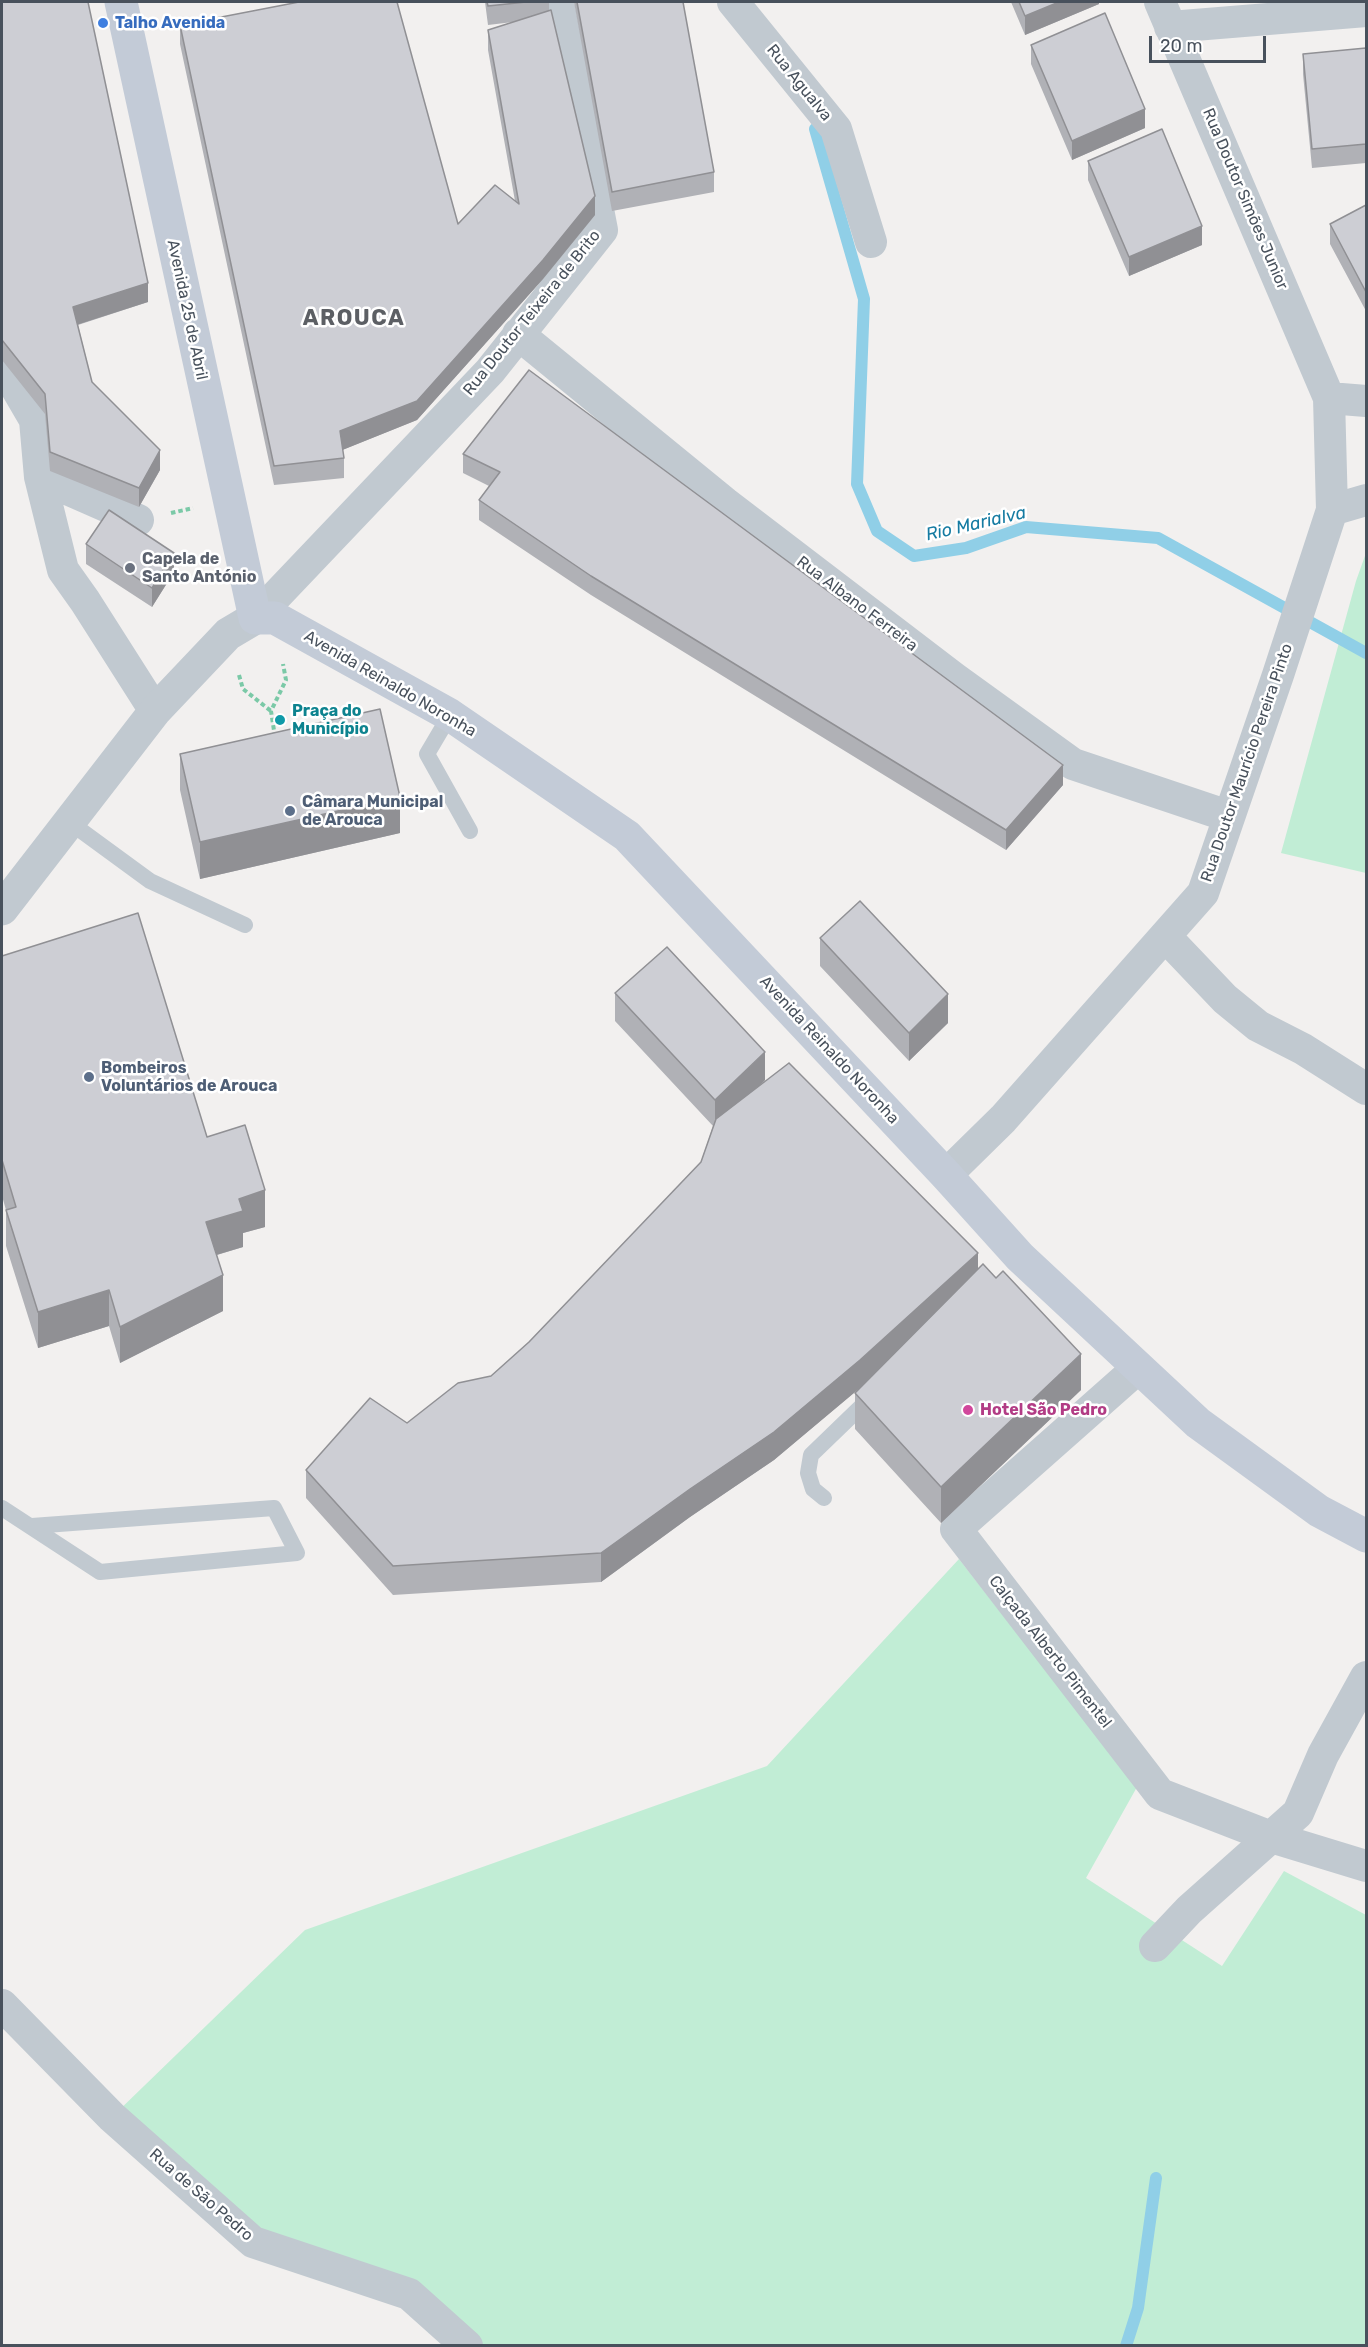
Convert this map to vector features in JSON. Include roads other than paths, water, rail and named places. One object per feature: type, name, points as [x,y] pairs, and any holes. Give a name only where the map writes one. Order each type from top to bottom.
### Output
[{"type":"main road","name":"Avenida 25 de Abril","points":[[121,2],[255,618]]},
{"type":"main road","name":"Avenida Reinaldo Noronha","points":[[255,618],[275,618],[450,715],[627,836],[946,1175],[1015,1261],[1198,1423],[1319,1511],[1366,1536]]},
{"type":"street","name":"Rua Doutor Teixeira de Brito","points":[[255,618],[490,371],[602,230],[558,2]]},
{"type":"street","name":"Rua Agualva","points":[[733,2],[836,129],[871,242]]},
{"type":"street","points":[[1165,14],[1325,16],[1366,11]]},
{"type":"street","name":"Rua Doutor Simões Junior","points":[[1165,14],[1329,398],[1332,510]]},
{"type":"street","name":"Rua Albano Ferreira","points":[[519,334],[725,503],[954,678],[1074,764],[1228,816]]},
{"type":"street","points":[[2,370],[14,384],[35,420],[40,477],[63,570],[155,711]]},
{"type":"street","points":[[1329,398],[1366,400]]},
{"type":"street","points":[[40,477],[138,520]]},
{"type":"street","points":[[1332,510],[1366,500]]},
{"type":"street","name":"Rua Doutor Maurício Pereira Pinto","points":[[946,1175],[1003,1119],[1203,892],[1332,510]]},
{"type":"street","points":[[2,909],[155,711],[228,634],[255,618]]},
{"type":"street","points":[[1165,936],[1225,999],[1258,1026],[1312,1054],[1366,1089]]},
{"type":"street","name":"Calçada Alberto Pimentel","points":[[1138,1368],[956,1529],[1160,1794],[1271,1837],[1366,1866]]},
{"type":"street","points":[[1155,1946],[1189,1910],[1298,1813],[1323,1755],[1366,1677]]},
{"type":"street","name":"Rua de São Pedro","points":[[2,2005],[112,2117],[253,2242],[409,2294],[467,2346]]},
{"type":"lane","points":[[450,715],[428,754],[470,831]]},
{"type":"lane","points":[[68,822],[150,881],[245,926]]},
{"type":"lane","points":[[824,1498],[813,1489],[808,1473],[811,1455],[886,1383]]},
{"type":"lane","points":[[2,1508],[100,1572],[297,1553],[274,1508],[32,1526]]},
{"type":"waterway","name":"Rio Marialva","points":[[815,129],[864,299],[857,484],[877,531],[914,556],[966,548],[1026,527],[1158,538],[1366,653]]},
{"type":"waterway","points":[[1126,2346],[1138,2308],[1156,2178]]},
{"type":"place","name":"Talho Avenida","points":[[103,23]]},
{"type":"place","name":"Capela de Santo António","points":[[130,568]]},
{"type":"place","name":"Praça do Município","points":[[280,720]]},
{"type":"place","name":"Câmara Municipal de Arouca","points":[[290,811]]},
{"type":"place","name":"Bombeiros Voluntários de Arouca","points":[[89,1077]]},
{"type":"place","name":"Hotel São Pedro","points":[[968,1410]]},
{"type":"district","name":"AROUCA","points":[[354,319]]}]
